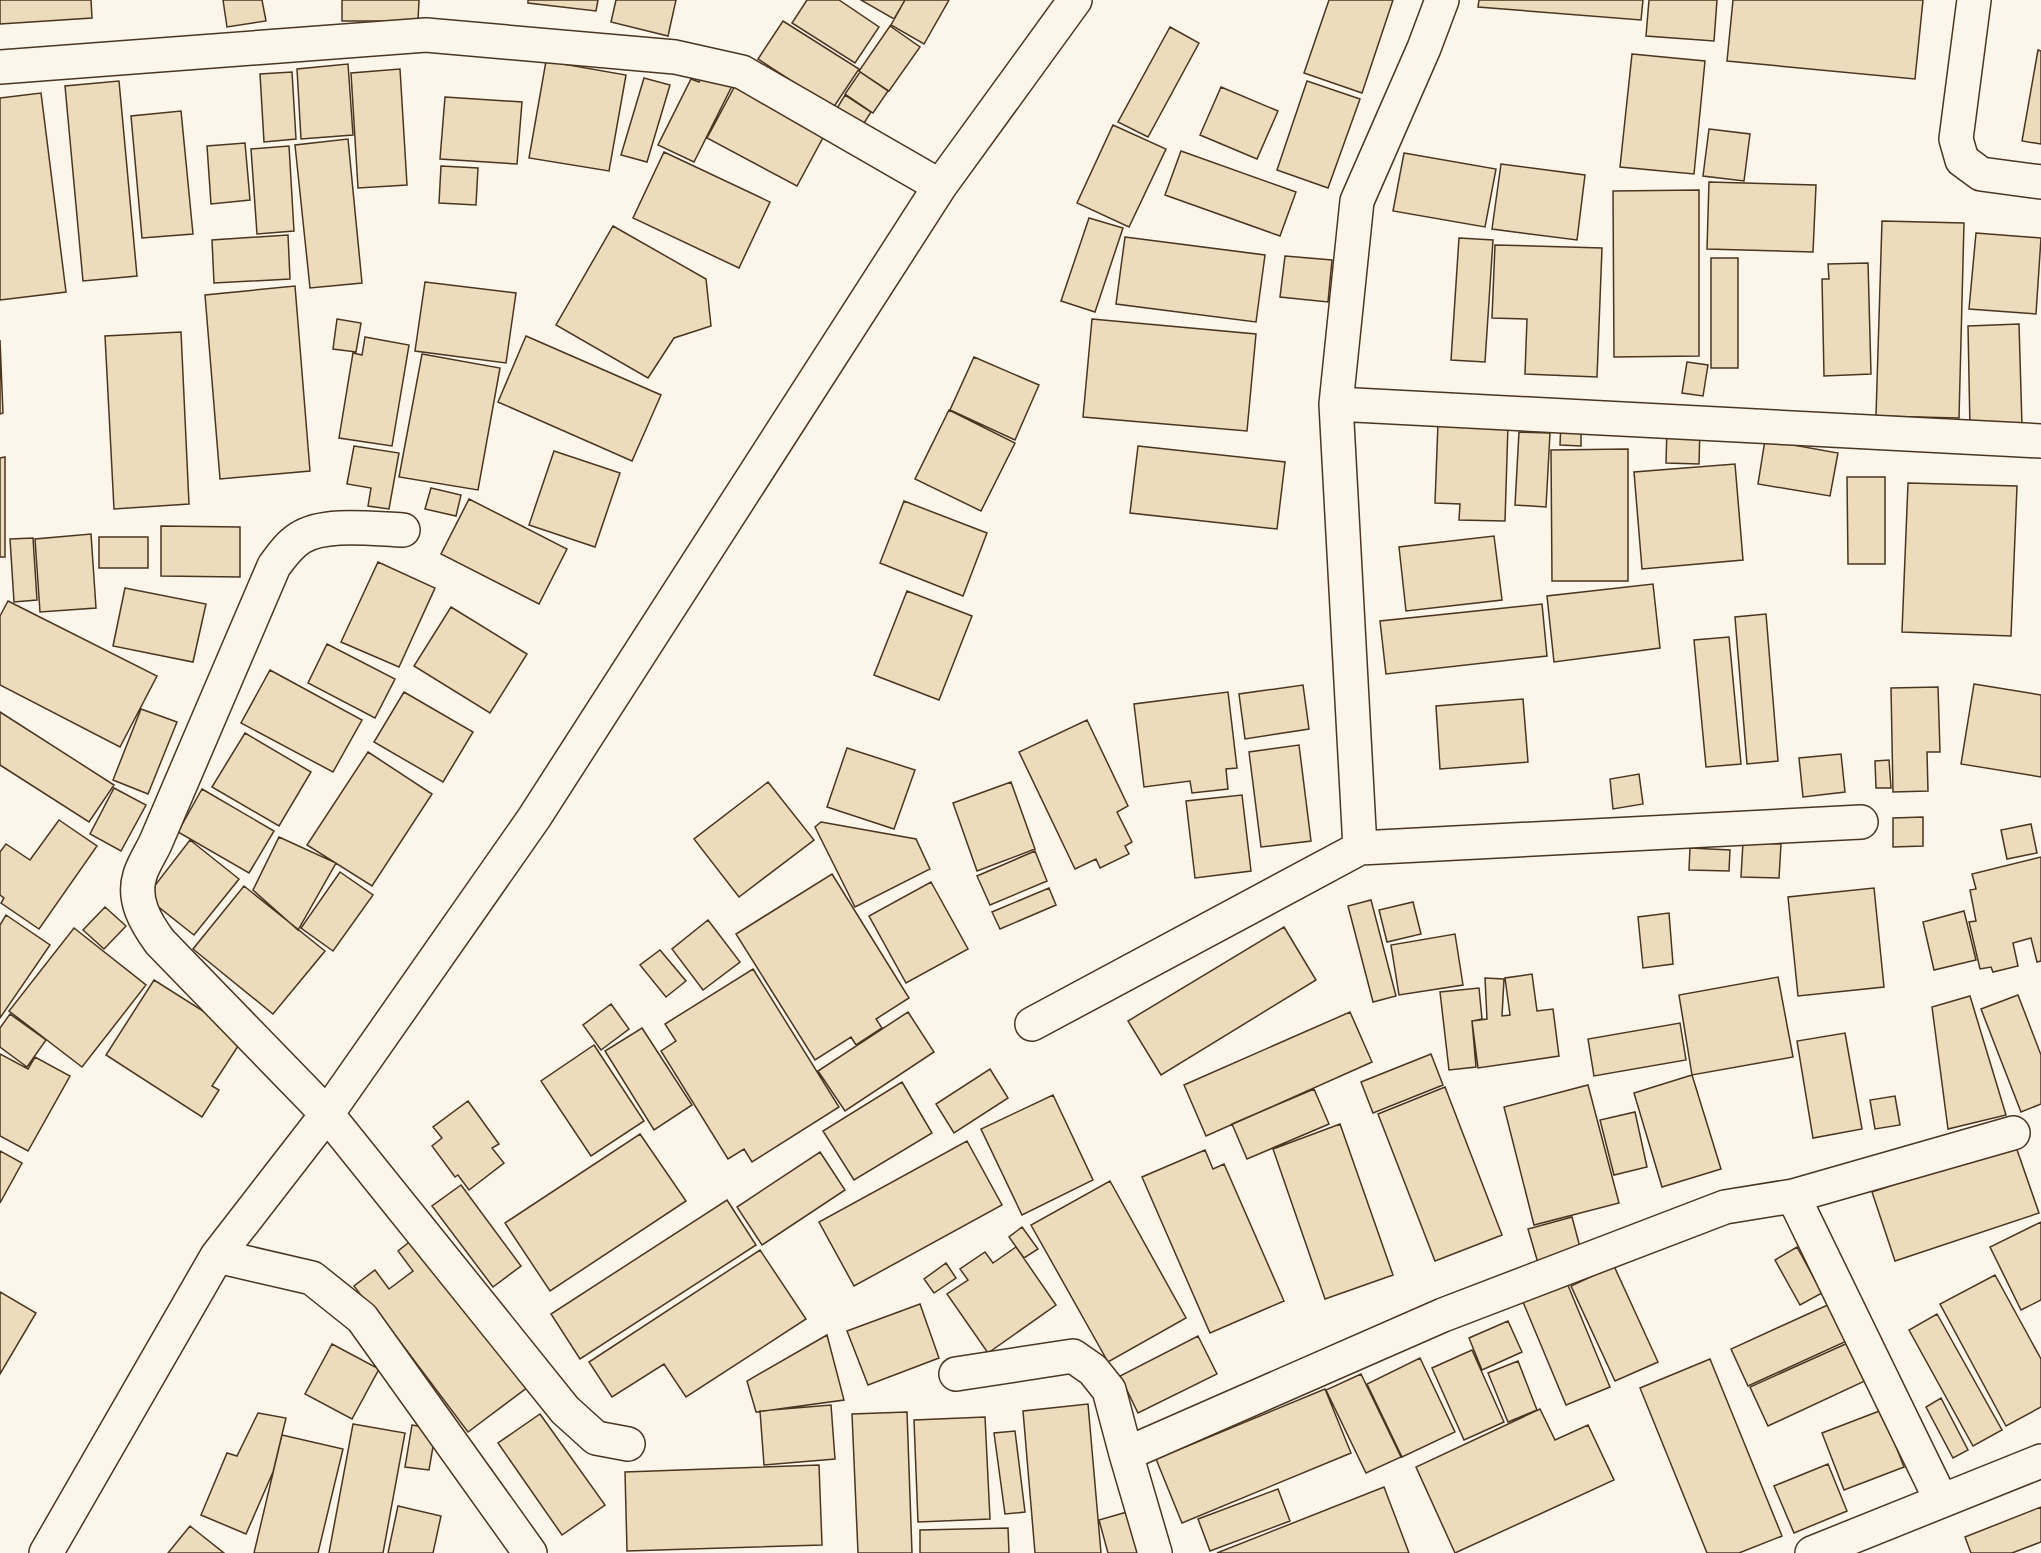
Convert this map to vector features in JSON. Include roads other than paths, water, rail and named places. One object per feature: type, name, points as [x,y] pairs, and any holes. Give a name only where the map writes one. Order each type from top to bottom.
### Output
[{"type":"street","points":[[1360,848],[1336,404],[1357,201],[1424,48],[1442,0]]},
{"type":"street","points":[[1974,0],[1956,139],[1962,160],[1981,174],[2041,182]]},
{"type":"street","points":[[46,1553],[217,1256],[327,1114],[534,818],[940,186],[1063,4]]},
{"type":"street","points":[[0,67],[426,35],[675,57],[741,72],[940,186]]},
{"type":"street","points":[[1336,404],[2041,441]]},
{"type":"street","points":[[403,530],[329,529],[302,537],[287,549],[274,566],[155,844],[139,876],[138,900],[146,923],[153,933],[327,1114],[565,1410],[596,1438],[628,1444]]},
{"type":"street","points":[[1032,1023],[1360,848],[1861,822]]},
{"type":"street","points":[[1125,1454],[1443,1315],[1725,1208],[1793,1196],[2013,1133]]},
{"type":"street","points":[[1793,1196],[1941,1500]]},
{"type":"street","points":[[217,1256],[312,1278],[362,1318],[530,1553]]},
{"type":"street","points":[[956,1374],[1073,1356],[1093,1370],[1109,1390],[1125,1454],[1155,1553]]},
{"type":"street","points":[[1812,1553],[2041,1461]]}]
